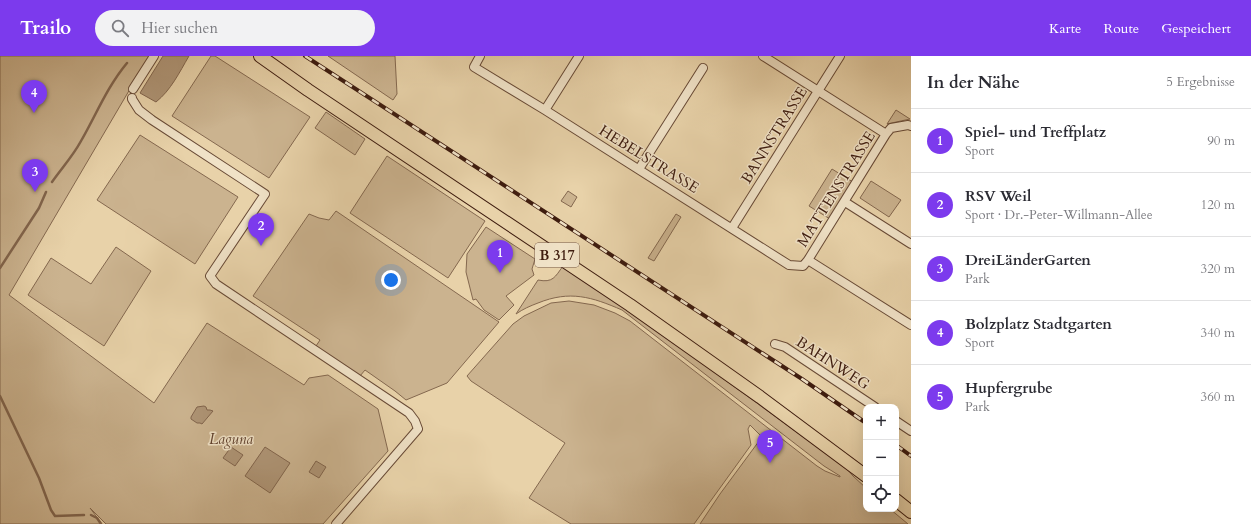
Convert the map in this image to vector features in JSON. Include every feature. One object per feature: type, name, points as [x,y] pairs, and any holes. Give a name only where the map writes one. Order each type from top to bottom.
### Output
[{"type":"main road","name":"B 317","points":[[260,56],[308,90],[630,305],[760,397],[863,474]]},
{"type":"main road","points":[[899,502],[911,512]]},
{"type":"street","points":[[154,56],[132,93],[132,99],[139,110],[265,194],[210,276],[216,284],[409,412],[415,421],[418,429],[336,524]]},
{"type":"street","name":"HEBELSTRASSE","points":[[480,56],[474,67],[639,169],[789,265],[803,266],[808,260]]},
{"type":"street","points":[[545,110],[579,56]]},
{"type":"street","points":[[763,56],[886,134]]},
{"type":"street","name":"BANNSTRASSE","points":[[732,228],[840,56]]},
{"type":"street","points":[[639,169],[703,68]]},
{"type":"street","name":"MATTENSTRASSE","points":[[808,260],[886,134],[891,128],[910,126]]},
{"type":"street","points":[[845,202],[911,244]]},
{"type":"street","points":[[808,260],[911,325]]},
{"type":"street","name":"BAHNWEG","points":[[775,344],[785,348],[870,404]]},
{"type":"street","points":[[899,423],[911,431]]},
{"type":"green space","name":"Laguna","points":[[0,56],[151,56],[9,295],[154,403],[207,323],[304,385],[309,378],[328,375],[378,409],[388,451],[323,524],[106,524],[90,508],[102,524],[0,524]]},
{"type":"green space","points":[[211,56],[215,56],[310,117],[269,178],[172,116]]},
{"type":"green space","points":[[328,56],[395,56],[397,94],[393,100]]},
{"type":"green space","points":[[896,110],[910,119],[887,124]]},
{"type":"green space","points":[[326,112],[365,139],[355,155],[315,128]]},
{"type":"green space","points":[[140,135],[238,197],[195,264],[97,200]]},
{"type":"green space","points":[[387,156],[485,221],[448,278],[350,213]]},
{"type":"green space","points":[[832,169],[853,182],[830,219],[809,206]]},
{"type":"green space","points":[[871,181],[901,200],[889,217],[860,198]]},
{"type":"green space","points":[[568,191],[577,197],[571,207],[561,201]]},
{"type":"green space","points":[[336,211],[499,322],[447,383],[406,400],[365,370],[360,376],[316,346],[320,340],[253,296],[309,214],[329,220]]},
{"type":"green space","points":[[676,214],[681,217],[654,261],[648,258]]},
{"type":"green space","points":[[486,227],[535,259],[532,269],[534,275],[506,296],[514,305],[499,320],[484,310],[476,299],[473,300],[466,272],[467,254]]},
{"type":"green space","points":[[116,247],[151,271],[104,346],[28,295],[51,258],[91,284]]},
{"type":"green space","points":[[563,266],[670,341],[847,469],[863,485],[863,512],[894,512],[908,524],[700,524],[762,437],[750,425],[748,429],[751,445],[694,524],[571,524],[529,498],[565,443],[471,381],[467,376],[513,324],[524,316],[551,303],[569,301],[594,305],[615,313],[630,321],[817,466],[840,477],[622,310],[591,299],[571,296],[550,299],[529,306],[516,314],[538,280],[547,281],[556,276]]},
{"type":"shaded area","points":[[163,56],[189,56],[170,87],[156,102],[140,93]]},
{"type":"shaded area","points":[[204,406],[207,410],[213,411],[202,424],[191,419],[197,407]]},
{"type":"shaded area","points":[[231,447],[243,455],[235,466],[223,458]]},
{"type":"shaded area","points":[[265,447],[290,463],[270,493],[245,476]]},
{"type":"shaded area","points":[[316,461],[326,467],[319,478],[309,472]]},
{"type":"waterway","points":[[52,182],[78,147],[108,91],[127,63]]},
{"type":"waterway","points":[[0,268],[39,208],[46,192]]},
{"type":"waterway","points":[[0,396],[39,478],[51,510],[55,516],[84,515]]},
{"type":"waterway","points":[[91,515],[97,518],[101,524]]},
{"type":"railway","points":[[305,56],[802,379],[863,421]]},
{"type":"railway","points":[[899,447],[911,456]]},
{"type":"place","name":"Bolzplatz Stadtgarten","points":[[34,113]]},
{"type":"place","name":"DreiLänderGarten","points":[[35,192]]},
{"type":"place","name":"RSV Weil","points":[[261,246]]},
{"type":"place","name":"Spiel- und Treffplatz","points":[[500,273]]},
{"type":"place","name":"Hupfergrube","points":[[770,463]]}]
